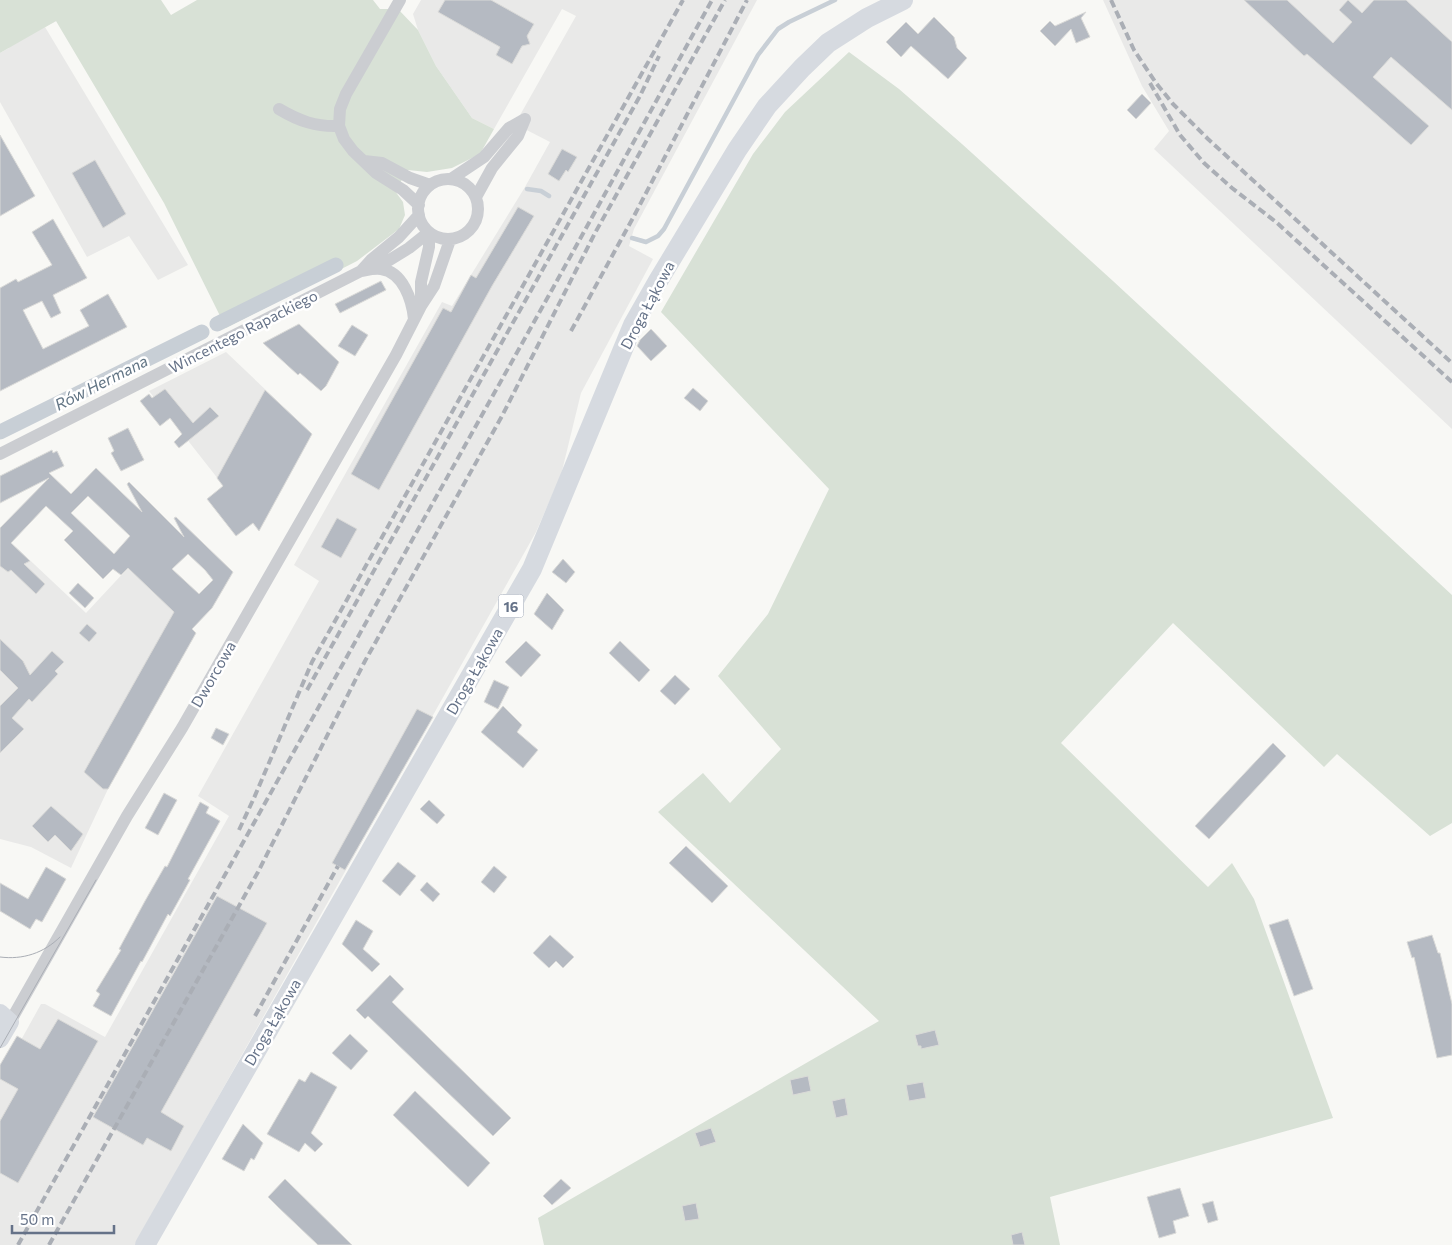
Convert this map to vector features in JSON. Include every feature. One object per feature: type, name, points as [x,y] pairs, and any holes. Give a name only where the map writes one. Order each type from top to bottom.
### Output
[{"type":"main road","name":"Droga Łąkowa","points":[[145,1245],[532,569],[633,325],[737,150],[767,106],[828,43],[867,18],[903,0]]},
{"type":"street","points":[[400,0],[346,94],[340,109],[339,126],[344,139],[353,151],[376,174],[403,190],[419,210],[425,228],[429,232],[441,239],[450,240],[462,237],[470,231],[476,222],[479,212],[476,197],[466,185],[451,179],[439,180],[430,185],[424,192],[419,210]]},
{"type":"street","points":[[279,110],[310,124],[339,126]]},
{"type":"street","points":[[451,179],[484,157],[509,128],[526,118],[518,136],[492,168],[476,197]]},
{"type":"street","points":[[364,160],[382,163],[410,178],[430,185]]},
{"type":"street","name":"Wincentego Rapackiego","points":[[0,454],[361,272],[371,260],[399,237],[419,210]]},
{"type":"street","points":[[375,269],[409,248],[429,232]]},
{"type":"street","name":"Dworcowa","points":[[421,306],[422,282],[429,247],[429,232]]},
{"type":"street","name":"Dworcowa","points":[[0,1039],[5,1017],[182,728],[434,286],[450,240]]},
{"type":"street","points":[[361,272],[375,269],[383,270],[401,282],[413,306],[414,321]]},
{"type":"shaded area","points":[[0,0],[97,0],[45,27],[188,265],[158,280],[129,236],[87,257],[0,102],[0,53],[9,48],[0,34]]},
{"type":"shaded area","points":[[0,0],[161,0],[171,15],[197,0],[373,0],[380,9],[398,9],[418,30],[436,66],[472,118],[494,129],[480,154],[452,168],[427,172],[408,170],[395,191],[403,202],[405,215],[399,229],[357,261],[226,328],[164,203],[56,21],[0,53]]},
{"type":"shaded area","points":[[421,0],[757,0],[634,229],[629,246],[653,259],[581,393],[561,475],[536,532],[135,1245],[0,1245],[0,1078],[41,1004],[45,1004],[105,1037],[229,816],[198,796],[319,581],[294,565],[442,302],[452,306],[525,187],[550,142],[515,124],[576,16],[562,9],[494,129],[472,118],[436,66],[418,30],[413,14]]},
{"type":"shaded area","points":[[1103,0],[1452,0],[1452,429],[1154,149],[1169,131],[1142,86]]},
{"type":"shaded area","points":[[849,52],[899,89],[962,144],[1452,595],[1452,823],[1430,836],[1337,754],[1324,767],[1173,623],[1061,743],[1208,887],[1232,863],[1254,899],[1333,1118],[1050,1197],[1060,1245],[544,1245],[538,1218],[879,1021],[658,812],[703,773],[730,803],[781,749],[718,676],[768,614],[829,489],[661,312],[753,154],[785,112]]},
{"type":"shaded area","points":[[226,352],[312,434],[259,531],[149,391]]},
{"type":"shaded area","points":[[0,532],[86,613],[128,568],[196,633],[108,789],[71,868],[31,847],[0,839]]},
{"type":"building","points":[[445,0],[491,0],[534,24],[527,36],[530,44],[522,46],[512,64],[496,55],[500,47],[438,12]]},
{"type":"building","points":[[1244,0],[1287,0],[1333,43],[1352,22],[1339,10],[1348,0],[1362,13],[1374,0],[1406,0],[1452,42],[1452,110],[1391,57],[1373,77],[1429,126],[1411,145],[1307,54],[1304,56]]},
{"type":"building","points":[[1086,12],[1081,18],[1090,37],[1076,43],[1071,29],[1055,46],[1040,31],[1050,21],[1055,26]]},
{"type":"building","points":[[934,17],[954,37],[957,48],[967,58],[948,79],[911,46],[901,57],[886,42],[906,22],[918,34]]},
{"type":"building","points":[[1142,94],[1151,103],[1136,119],[1127,110]]},
{"type":"building","points":[[0,135],[35,196],[0,216]]},
{"type":"building","points":[[562,149],[577,157],[568,172],[566,170],[559,181],[548,174]]},
{"type":"building","points":[[95,160],[126,214],[103,228],[72,173]]},
{"type":"building","points":[[518,207],[534,216],[492,286],[379,490],[351,474],[443,308],[451,312],[471,275],[476,278]]},
{"type":"building","points":[[53,219],[87,278],[53,295],[61,313],[51,318],[42,301],[23,310],[43,349],[89,326],[80,310],[108,294],[127,327],[0,391],[0,288],[16,279],[18,282],[52,265],[32,232]]},
{"type":"building","points":[[381,281],[386,290],[340,313],[335,304]]},
{"type":"building","points":[[299,324],[339,362],[326,386],[321,391],[300,373],[298,375],[263,343]]},
{"type":"building","points":[[352,325],[368,335],[355,356],[338,346]]},
{"type":"building","points":[[651,329],[667,346],[651,361],[637,346]]},
{"type":"building","points":[[693,388],[708,401],[700,411],[684,398]]},
{"type":"building","points":[[165,389],[193,423],[210,407],[219,416],[179,448],[174,442],[182,434],[170,418],[160,426],[140,401],[149,394],[152,398]]},
{"type":"building","points":[[265,390],[312,434],[259,531],[253,523],[236,536],[207,499],[223,486],[217,478]]},
{"type":"building","points":[[128,428],[144,460],[121,471],[111,453],[114,451],[108,438]]},
{"type":"building","points":[[52,450],[53,453],[57,451],[64,466],[49,473],[71,494],[96,468],[142,512],[127,484],[129,482],[184,537],[174,518],[176,517],[233,572],[212,608],[192,629],[196,633],[108,789],[103,789],[84,772],[174,612],[128,568],[121,575],[113,569],[103,579],[64,540],[73,531],[46,506],[11,543],[30,561],[24,564],[45,584],[36,594],[11,570],[8,572],[0,566],[0,528],[49,478],[0,503],[0,476]],"holes":[[[88,496],[130,536],[114,554],[71,513]],[[188,554],[213,580],[199,594],[172,569]]]},
{"type":"building","points":[[337,518],[357,529],[341,558],[321,547]]},
{"type":"building","points":[[563,559],[575,572],[566,583],[552,572]]},
{"type":"building","points":[[78,583],[94,598],[85,608],[69,593]]},
{"type":"building","points":[[547,593],[564,610],[552,630],[534,614]]},
{"type":"building","points":[[87,624],[97,633],[89,642],[79,633]]},
{"type":"building","points":[[0,639],[23,661],[30,675],[52,651],[64,662],[55,671],[58,674],[32,702],[29,699],[12,718],[24,729],[0,753],[0,706],[18,688],[0,670]]},
{"type":"building","points":[[526,641],[541,655],[521,677],[505,662]]},
{"type":"building","points":[[620,641],[650,670],[639,682],[609,653]]},
{"type":"building","points":[[675,675],[690,689],[675,705],[660,691]]},
{"type":"building","points":[[494,680],[509,687],[498,709],[484,702]]},
{"type":"building","points":[[503,706],[522,725],[517,732],[538,750],[523,768],[481,732]]},
{"type":"building","points":[[417,709],[433,717],[345,870],[332,863]]},
{"type":"building","points":[[216,728],[229,734],[223,745],[211,738]]},
{"type":"building","points":[[1273,743],[1286,756],[1209,839],[1195,826]]},
{"type":"building","points":[[164,793],[177,800],[158,835],[145,828]]},
{"type":"building","points":[[429,800],[445,815],[437,824],[420,809]]},
{"type":"building","points":[[200,802],[209,807],[206,813],[220,821],[170,916],[168,914],[111,1016],[93,1006],[100,994],[96,991],[121,950],[119,949],[165,866],[167,867]]},
{"type":"building","points":[[51,806],[83,834],[71,851],[55,835],[48,842],[32,826]]},
{"type":"building","points":[[686,846],[728,886],[712,903],[669,863]]},
{"type":"building","points":[[398,862],[416,876],[400,896],[382,881]]},
{"type":"building","points":[[494,866],[507,877],[494,893],[481,882]]},
{"type":"building","points":[[46,867],[66,879],[42,922],[36,919],[30,929],[0,911],[0,883],[28,899]]},
{"type":"building","points":[[427,882],[440,894],[433,902],[420,890]]},
{"type":"building","points":[[217,896],[267,923],[161,1112],[184,1126],[171,1151],[147,1138],[143,1145],[93,1117]]},
{"type":"building","points":[[1288,919],[1313,989],[1294,996],[1269,925]]},
{"type":"building","points":[[356,920],[373,931],[363,949],[380,964],[372,972],[342,944]]},
{"type":"building","points":[[550,935],[574,957],[563,968],[556,961],[549,968],[533,953]]},
{"type":"building","points":[[1432,935],[1438,953],[1440,953],[1452,1004],[1452,1055],[1437,1058],[1414,957],[1412,958],[1407,942]]},
{"type":"building","points":[[390,975],[404,989],[392,1002],[511,1118],[493,1136],[368,1016],[365,1019],[356,1010]]},
{"type":"building","points":[[58,1019],[98,1041],[18,1183],[0,1173],[0,1121],[18,1089],[0,1079],[0,1065],[17,1036],[40,1049]]},
{"type":"building","points":[[935,1030],[939,1045],[921,1049],[921,1046],[918,1046],[915,1035]]},
{"type":"building","points":[[350,1034],[368,1051],[351,1070],[332,1053]]},
{"type":"building","points":[[311,1072],[337,1087],[311,1133],[323,1144],[315,1152],[305,1143],[299,1152],[267,1134],[299,1079],[305,1082]]},
{"type":"building","points":[[808,1076],[811,1091],[793,1095],[790,1080]]},
{"type":"building","points":[[923,1082],[926,1098],[909,1101],[906,1085]]},
{"type":"building","points":[[415,1091],[490,1163],[468,1187],[393,1115]]},
{"type":"building","points":[[845,1098],[848,1115],[836,1118],[832,1101]]},
{"type":"building","points":[[243,1124],[263,1143],[254,1160],[251,1158],[244,1171],[222,1159]]},
{"type":"building","points":[[711,1128],[716,1142],[700,1147],[695,1133]]},
{"type":"building","points":[[285,1179],[352,1245],[318,1245],[278,1207],[268,1197]]},
{"type":"building","points":[[561,1179],[571,1188],[552,1205],[543,1196]]},
{"type":"building","points":[[1180,1188],[1189,1216],[1173,1221],[1176,1233],[1159,1238],[1147,1197]]},
{"type":"building","points":[[1213,1201],[1218,1220],[1208,1223],[1202,1204]]},
{"type":"building","points":[[696,1203],[699,1219],[685,1221],[682,1206]]},
{"type":"building","points":[[1022,1232],[1025,1245],[1013,1245],[1011,1235]]},
{"type":"waterway","points":[[632,238],[646,242],[658,236],[664,229],[758,55],[778,29],[835,0]]},
{"type":"waterway","points":[[527,189],[541,191],[549,196]]},
{"type":"waterway","name":"Rów Hermana","points":[[217,324],[336,265]]},
{"type":"waterway","name":"Rów Hermana","points":[[0,432],[202,332]]},
{"type":"tram line","points":[[0,1048],[96,880]]},
{"type":"tram line","points":[[0,957],[9,958],[33,954],[54,943],[60,937]]},
{"type":"railway","points":[[239,830],[312,662],[683,0]]},
{"type":"railway","points":[[18,1245],[712,0]]},
{"type":"railway","points":[[49,1245],[258,872],[365,661],[502,416],[595,233],[725,0]]},
{"type":"railway","points":[[571,331],[634,216],[747,0]]},
{"type":"railway","points":[[1111,0],[1134,50],[1173,104],[1208,139],[1452,363]]},
{"type":"railway","points":[[307,690],[640,96],[659,56]]},
{"type":"railway","points":[[1150,83],[1180,135],[1204,163],[1232,188],[1276,222],[1452,382]]},
{"type":"railway","points":[[255,1016],[338,866]]}]
